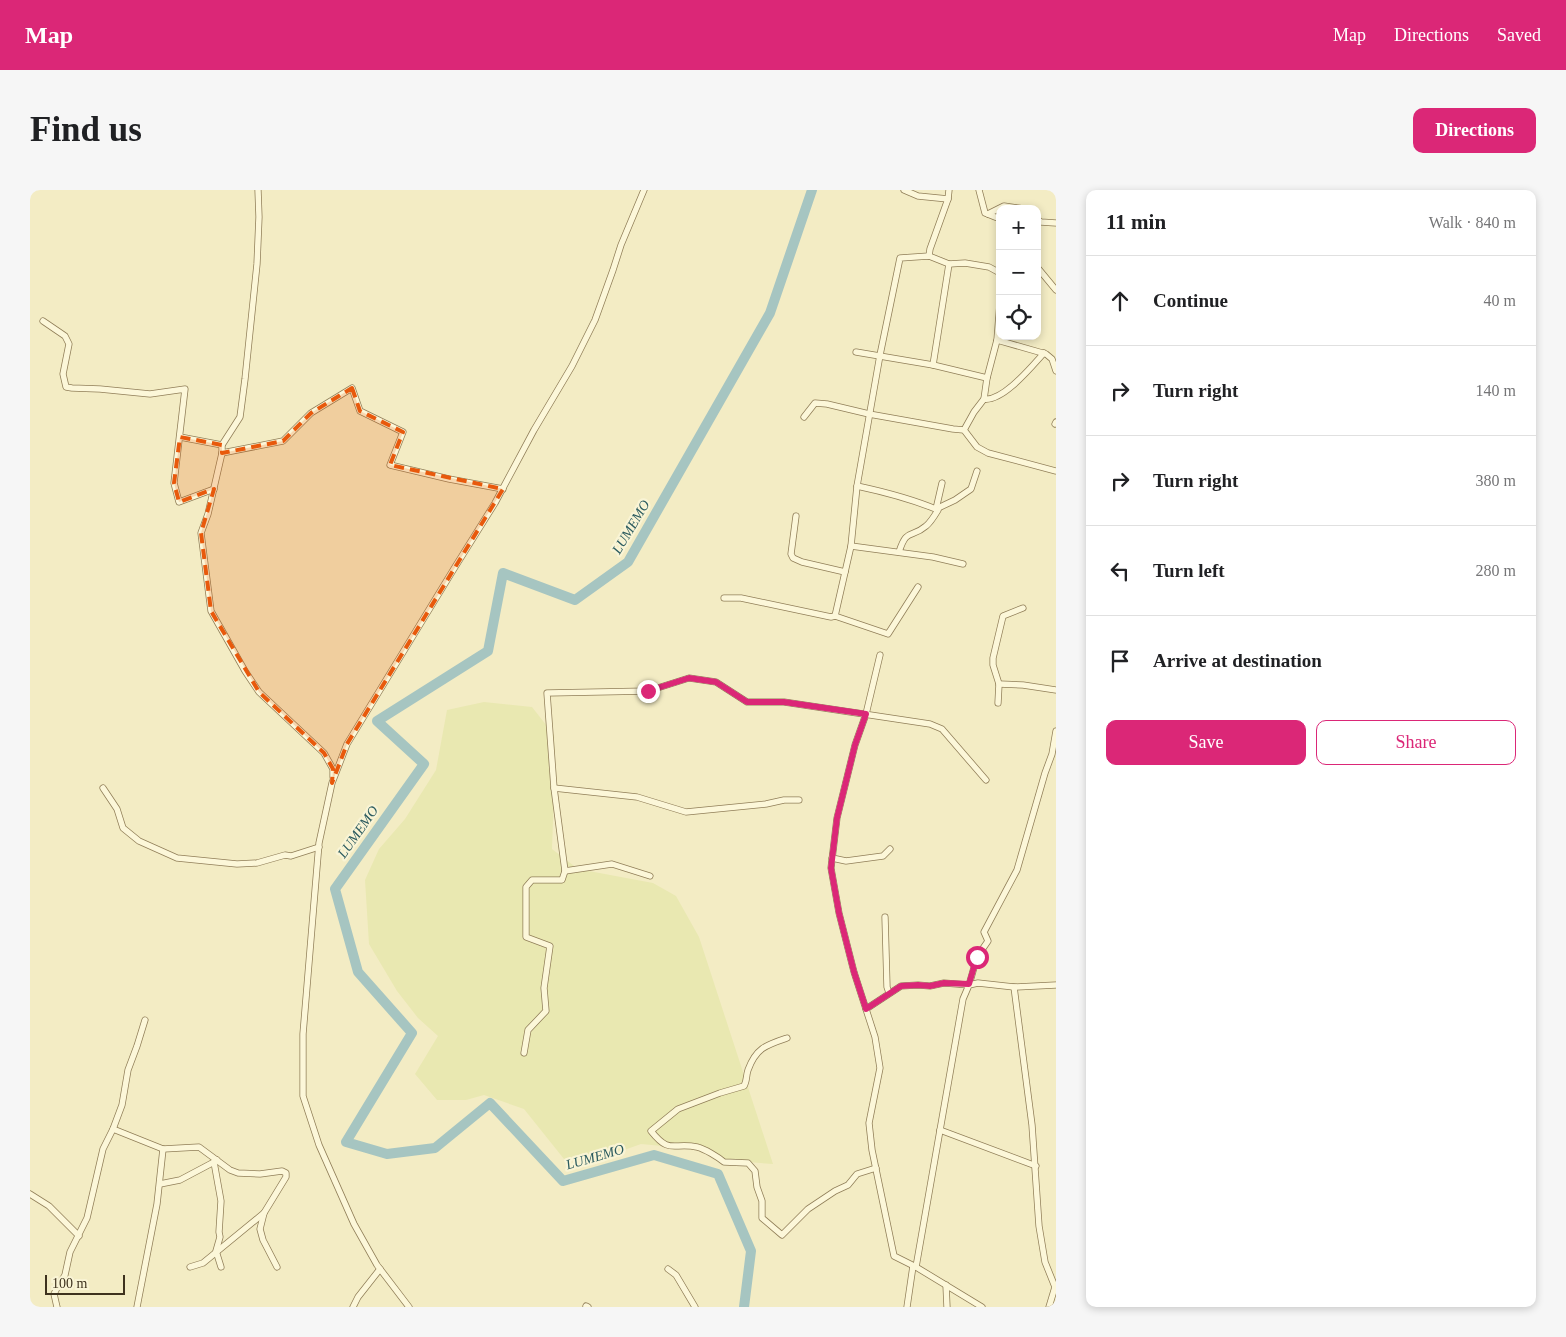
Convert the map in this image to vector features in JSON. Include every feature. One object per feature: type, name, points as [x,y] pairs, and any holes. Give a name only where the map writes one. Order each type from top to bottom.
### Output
[{"type":"street","points":[[258,190],[257,264],[240,417],[222,445],[222,453],[208,514],[201,532],[211,611],[259,692],[324,754],[333,769],[319,847],[302,1034],[303,1096],[319,1145],[354,1224],[380,1269],[409,1307]]},
{"type":"street","points":[[332,783],[347,744],[503,489],[534,430],[572,366],[594,320],[613,270],[620,245],[644,190]]},
{"type":"street","points":[[904,190],[918,196],[948,199]]},
{"type":"street","points":[[929,256],[948,199],[949,190]]},
{"type":"street","points":[[979,190],[985,213],[996,217]]},
{"type":"street","points":[[988,214],[996,210]]},
{"type":"street","points":[[1041,222],[1056,223]]},
{"type":"street","points":[[835,616],[851,546],[857,486],[869,414],[900,258],[929,256],[949,264],[965,262],[989,267],[996,271]]},
{"type":"street","points":[[933,365],[949,264]]},
{"type":"street","points":[[1041,272],[1056,290]]},
{"type":"street","points":[[43,321],[65,336],[69,344],[63,374],[66,387],[100,388],[150,394],[186,389],[174,483],[179,502],[214,489]]},
{"type":"street","points":[[964,430],[984,399],[987,378],[997,340],[1050,356],[1056,371]]},
{"type":"street","points":[[856,352],[933,365],[987,378]]},
{"type":"street","points":[[984,399],[990,400],[1004,392],[1023,376],[1044,353]]},
{"type":"street","points":[[222,453],[283,442],[311,413],[352,388],[360,412],[403,432],[390,465],[503,489]]},
{"type":"street","points":[[804,417],[816,402],[869,414],[964,430],[977,447],[988,453],[1056,471]]},
{"type":"street","points":[[180,437],[222,445]]},
{"type":"street","points":[[857,486],[912,499],[936,509],[955,500],[970,489],[977,471]]},
{"type":"street","points":[[899,552],[903,540],[926,526],[938,510],[936,509],[942,483]]},
{"type":"street","points":[[796,516],[791,554],[793,558],[802,562],[845,572]]},
{"type":"street","points":[[851,546],[933,557],[963,564]]},
{"type":"street","points":[[724,598],[741,598],[831,617],[835,616],[888,634],[918,587]]},
{"type":"street","points":[[998,703],[999,684],[993,665],[993,658],[1003,616],[1023,608]]},
{"type":"street","points":[[880,655],[866,714],[855,745],[837,818],[831,868],[839,913],[854,972],[875,1037],[880,1068],[869,1123],[876,1168],[894,1256],[915,1266],[982,1307]]},
{"type":"street","points":[[524,1053],[528,1030],[546,1011],[544,988],[550,946],[526,937],[526,887],[532,880],[562,880],[565,871],[554,788],[547,693],[648,691],[689,678],[716,682],[747,702],[784,702],[930,724],[942,729],[986,780]]},
{"type":"street","points":[[999,684],[1023,685],[1056,690]]},
{"type":"street","points":[[907,1307],[963,999],[977,957],[988,942],[984,932],[1017,870],[1054,753],[1056,731]]},
{"type":"street","points":[[103,788],[117,809],[124,828],[139,841],[177,858],[257,864],[319,847]]},
{"type":"street","points":[[554,788],[637,797],[686,812],[766,804],[784,800],[800,800]]},
{"type":"street","points":[[832,858],[846,861],[883,856],[890,849]]},
{"type":"street","points":[[565,871],[612,864],[650,876]]},
{"type":"street","points":[[885,917],[886,987],[889,993]]},
{"type":"street","points":[[866,1009],[901,986],[930,986],[944,983],[969,984],[978,982],[1014,987],[1056,985]]},
{"type":"street","points":[[1014,987],[1032,1125],[1039,1226],[1045,1262],[1056,1287],[1049,1307]]},
{"type":"street","points":[[57,1307],[54,1294],[65,1275],[70,1252],[87,1218],[103,1150],[122,1105],[128,1070],[138,1046],[145,1020]]},
{"type":"street","points":[[786,1038],[768,1044],[756,1053],[750,1064],[744,1086],[678,1109],[651,1131],[659,1141],[670,1147],[697,1147],[724,1162],[748,1162],[755,1171],[757,1187],[762,1201],[762,1218],[782,1235],[808,1210],[835,1191],[848,1185],[857,1174],[876,1168]]},
{"type":"street","points":[[113,1129],[163,1149],[200,1147],[216,1161],[238,1173],[286,1172],[286,1177],[264,1212],[203,1263],[190,1267]]},
{"type":"street","points":[[940,1130],[1036,1166]]},
{"type":"street","points":[[137,1307],[157,1204],[163,1149]]},
{"type":"street","points":[[160,1184],[180,1180],[216,1161]]},
{"type":"street","points":[[216,1161],[221,1201],[220,1237],[216,1251],[221,1267]]},
{"type":"street","points":[[30,1194],[50,1206],[79,1236]]},
{"type":"street","points":[[264,1212],[260,1230],[263,1240],[277,1266]]},
{"type":"street","points":[[353,1307],[358,1297],[380,1269]]},
{"type":"street","points":[[668,1269],[676,1275],[695,1307]]},
{"type":"street","points":[[946,1285],[947,1307]]},
{"type":"highlighted area","points":[[352,388],[360,411],[403,432],[390,465],[503,489],[347,744],[332,783],[333,769],[324,753],[259,692],[211,611],[201,533],[214,489],[179,502],[174,483],[180,437],[222,445],[222,453],[283,441],[311,413]]},
{"type":"green space","points":[[484,702],[532,707],[554,735],[555,764],[552,849],[578,869],[653,883],[676,896],[699,937],[773,1164],[720,1160],[694,1149],[641,1144],[596,1160],[564,1159],[524,1109],[484,1095],[466,1100],[437,1100],[415,1074],[438,1036],[418,1018],[397,991],[369,944],[365,880],[379,849],[405,819],[436,770],[447,710]]},
{"type":"waterway","name":"LUMEMO","points":[[744,1307],[751,1251],[718,1174],[654,1155],[563,1181],[490,1103],[435,1148],[387,1154],[346,1142],[412,1033],[358,972],[335,889],[424,764],[377,721],[488,651],[503,573],[575,600],[628,562],[770,313],[812,190]]},
{"type":"route","points":[[648,691],[689,678],[716,682],[747,702],[784,702],[866,714],[855,745],[837,818],[831,868],[839,913],[854,972],[866,1009],[901,986],[930,986],[944,983],[969,984],[977,957]]}]
